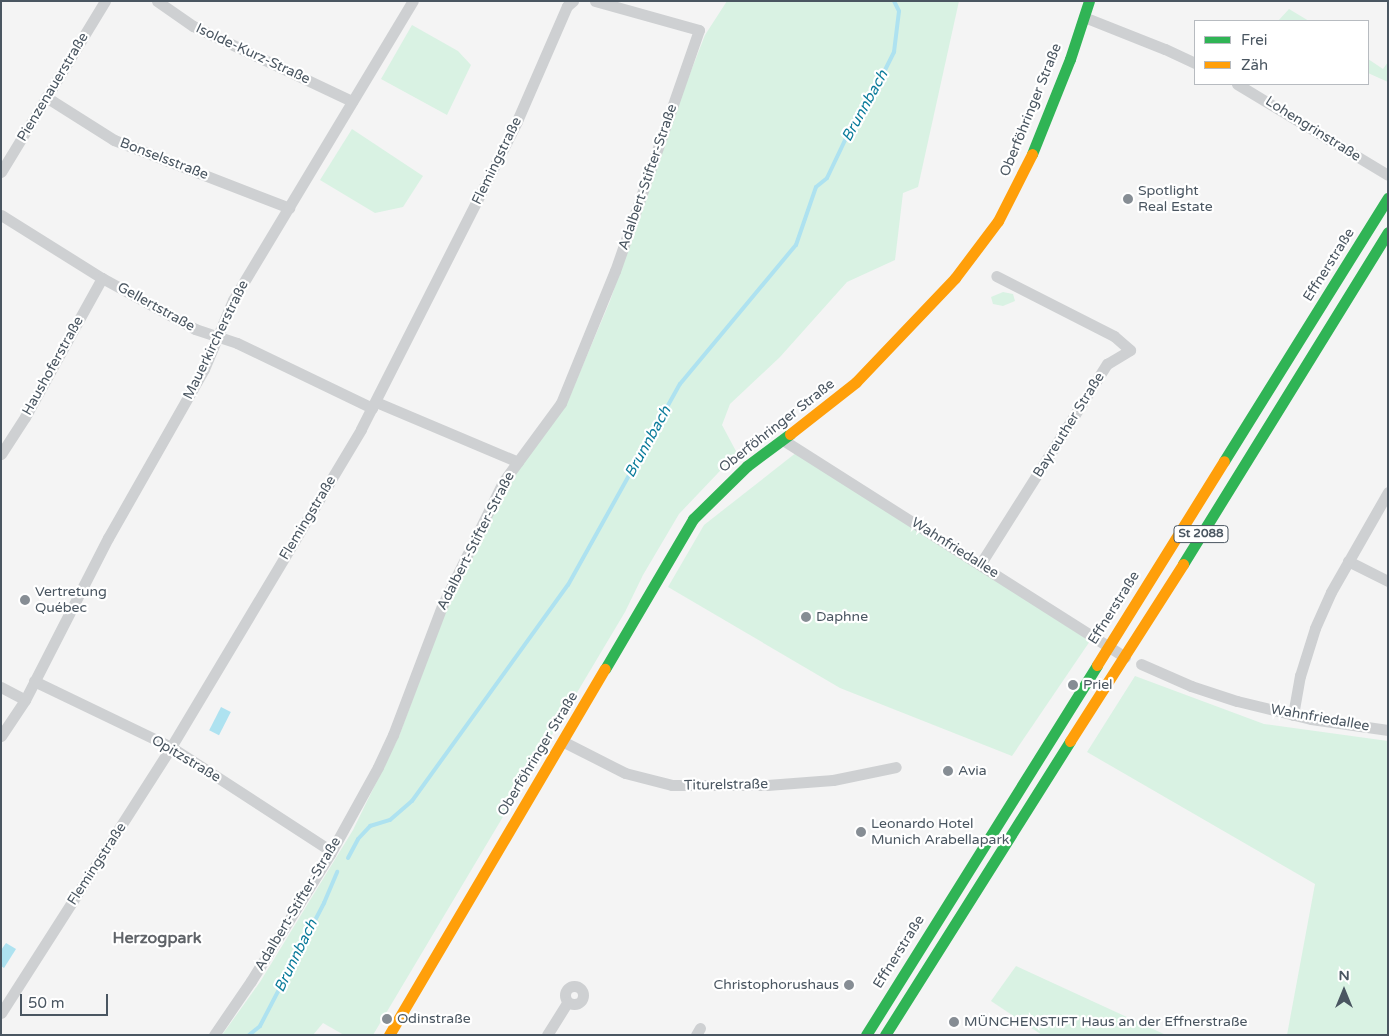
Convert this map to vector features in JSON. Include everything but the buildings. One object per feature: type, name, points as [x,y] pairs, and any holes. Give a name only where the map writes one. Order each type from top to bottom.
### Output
[{"type":"main road","name":"Oberföhringer Straße","points":[[389,1035],[564,742],[693,519],[747,466],[856,382],[954,278],[998,220],[1024,173],[1070,59],[1089,1]]},
{"type":"main road","name":"Effnerstraße","points":[[866,1035],[1260,400],[1388,198]]},
{"type":"main road","name":"St 2088","points":[[885,1035],[1125,657],[1388,232]]},
{"type":"street","name":"Pienzenauerstraße","points":[[1,172],[105,1]]},
{"type":"street","name":"Isolde-Kurz-Straße","points":[[157,1],[193,26],[352,102]]},
{"type":"street","name":"Mauerkircherstraße","points":[[1,736],[25,700],[108,538],[204,369],[233,300],[413,1]]},
{"type":"street","points":[[556,1],[570,4]]},
{"type":"street","name":"Adalbert-Stifter-Straße","points":[[214,1035],[251,982],[331,851],[378,767],[393,735],[442,606],[503,482],[561,403],[615,271],[699,30],[595,1]]},
{"type":"street","name":"Flemingstraße","points":[[1,1013],[171,747],[374,405],[517,121],[570,4]]},
{"type":"street","points":[[1084,17],[1194,63]]},
{"type":"street","name":"Lohengrinstraße","points":[[1239,85],[1388,175]]},
{"type":"street","name":"Bonselsstraße","points":[[46,97],[114,140],[289,208]]},
{"type":"street","name":"Gellertstraße","points":[[1,215],[102,278],[195,330],[237,343],[374,405],[518,462]]},
{"type":"street","name":"Bayreuther Straße","points":[[981,564],[1107,364],[1130,350],[1114,336],[996,276]]},
{"type":"street","name":"Haushoferstraße","points":[[1,454],[25,416],[102,278]]},
{"type":"street","name":"Wahnfriedallee","points":[[783,440],[1125,657]]},
{"type":"street","points":[[1293,715],[1300,676],[1315,628],[1348,561],[1388,492]]},
{"type":"street","points":[[1348,561],[1388,581]]},
{"type":"street","name":"Wahnfriedallee","points":[[1140,664],[1201,689],[1237,701],[1293,715],[1388,730]]},
{"type":"street","name":"Opitzstraße","points":[[34,681],[171,747],[331,851]]},
{"type":"street","points":[[1,687],[25,700]]},
{"type":"street","name":"Titurelstraße","points":[[564,742],[625,773],[672,785],[767,785],[833,780],[896,767]]},
{"type":"street","points":[[547,1035],[568,1002]]},
{"type":"green space","points":[[727,1],[959,1],[918,187],[903,193],[895,260],[847,282],[780,357],[730,404],[722,425],[737,453],[679,514],[643,575],[625,612],[373,1035],[344,1035],[323,1023],[313,1035],[222,1035],[260,982],[353,830],[399,736],[447,607],[507,485],[566,405],[610,301],[670,125],[705,35]]},
{"type":"green space","points":[[1289,9],[1307,20],[1279,20]]},
{"type":"green space","points":[[412,25],[458,51],[471,65],[447,115],[381,79]]},
{"type":"green space","points":[[1369,60],[1383,69],[1388,62],[1388,82],[1369,73]]},
{"type":"green space","points":[[352,129],[423,176],[403,207],[375,213],[320,180]]},
{"type":"green space","points":[[1003,292],[1013,294],[1015,301],[1003,306],[993,304],[991,297]]},
{"type":"green space","points":[[797,452],[1090,641],[1012,756],[840,688],[668,587],[704,525]]},
{"type":"green space","points":[[1135,676],[1264,724],[1388,741],[1388,1035],[1287,1035],[1315,884],[1087,752]]},
{"type":"green space","points":[[1016,966],[1166,1035],[1042,1035],[991,1001]]},
{"type":"water","points":[[221,707],[231,712],[219,735],[209,730]]},
{"type":"water","points":[[6,943],[16,949],[4,968],[1,966],[1,950]]},
{"type":"waterway","name":"Brunnbach","points":[[348,858],[358,839],[370,826],[390,820],[412,801],[568,585],[680,384],[796,245],[816,187],[827,178],[859,111],[874,92],[894,52],[899,11],[894,1]]},
{"type":"waterway","name":"Brunnbach","points":[[249,1035],[260,1026],[324,903],[337,872]]},
{"type":"traffic: fast","points":[[1032,154],[1070,59],[1089,1]]},
{"type":"traffic: fast","points":[[1224,461],[1388,198]]},
{"type":"traffic: fast","points":[[1183,564],[1388,232]]},
{"type":"traffic: fast","points":[[605,669],[693,519],[747,466],[790,434]]},
{"type":"traffic: fast","points":[[866,1035],[1097,665]]},
{"type":"traffic: fast","points":[[885,1035],[1070,741]]},
{"type":"traffic: slow","points":[[790,434],[856,382],[955,278],[998,221],[1032,154]]},
{"type":"traffic: slow","points":[[1097,665],[1224,461]]},
{"type":"traffic: slow","points":[[1070,741],[1183,564]]},
{"type":"traffic: slow","points":[[389,1035],[605,669]]},
{"type":"place","name":"Spotlight Real Estate","points":[[1128,199]]},
{"type":"place","name":"Vertretung Québec","points":[[25,600]]},
{"type":"place","name":"Daphne","points":[[806,617]]},
{"type":"place","name":"Priel","points":[[1073,685]]},
{"type":"place","name":"Avia","points":[[948,771]]},
{"type":"place","name":"Leonardo Hotel Munich Arabellapark","points":[[861,832]]},
{"type":"place","name":"Christophorushaus","points":[[849,985]]},
{"type":"place","name":"Odinstraße","points":[[387,1019]]},
{"type":"place","name":"MÜNCHENSTIFT Haus an der Effnerstraße","points":[[954,1022]]},
{"type":"district","name":"Herzogpark","points":[[157,938]]}]
